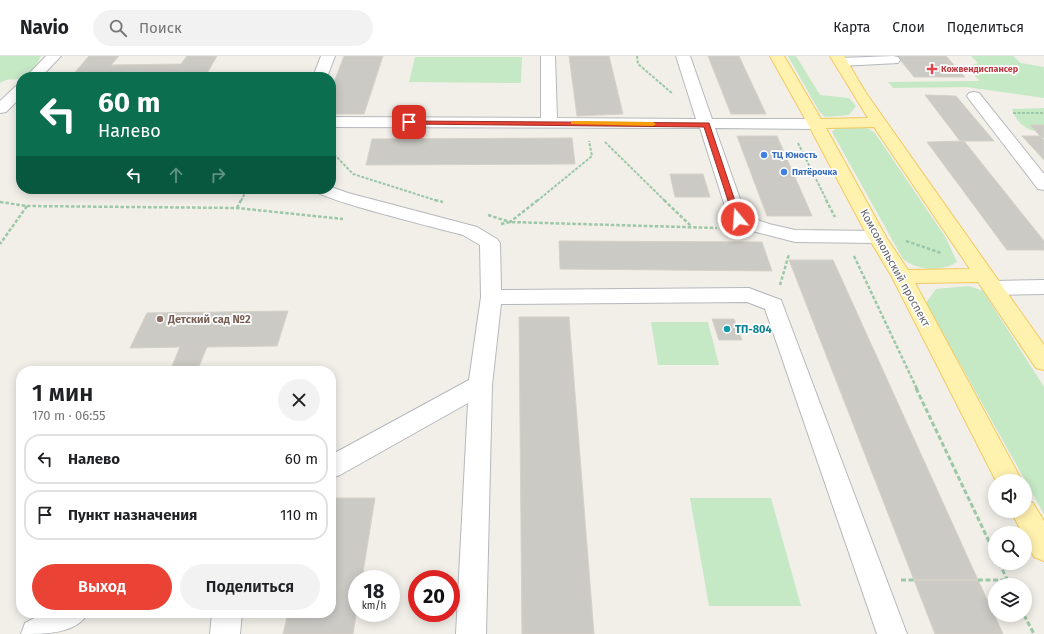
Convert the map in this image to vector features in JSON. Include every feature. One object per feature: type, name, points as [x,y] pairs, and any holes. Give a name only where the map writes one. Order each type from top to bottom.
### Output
[{"type":"main road","name":"Комсомольский проспект","points":[[777,56],[816,124],[875,234],[902,277],[1005,474]]},
{"type":"main road","points":[[839,59],[859,93],[1044,362]]},
{"type":"main road","points":[[816,124],[880,122]]},
{"type":"main road","points":[[902,277],[984,275]]},
{"type":"main road","points":[[1028,518],[1044,548]]},
{"type":"lane","points":[[38,72],[54,56]]},
{"type":"lane","points":[[322,72],[328,56]]},
{"type":"lane","points":[[548,56],[549,123]]},
{"type":"lane","points":[[683,56],[738,219],[763,228],[795,236],[845,237],[875,234]]},
{"type":"lane","points":[[839,59],[893,60]]},
{"type":"lane","points":[[1,109],[16,94]]},
{"type":"lane","points":[[974,96],[1044,185]]},
{"type":"lane","points":[[336,122],[707,125],[816,124]]},
{"type":"lane","points":[[334,194],[470,231],[490,243],[491,297],[480,385],[471,634]]},
{"type":"lane","points":[[984,275],[1044,287]]},
{"type":"lane","points":[[491,297],[749,295],[774,305],[892,634]]},
{"type":"lane","points":[[336,464],[480,385]]},
{"type":"lane","points":[[36,634],[64,618]]},
{"type":"lane","points":[[225,634],[227,618]]},
{"type":"path","points":[[637,56],[638,64],[673,94]]},
{"type":"path","points":[[487,215],[510,222],[592,156],[586,123]]},
{"type":"path","points":[[586,123],[692,227]]},
{"type":"path","points":[[789,124],[845,237],[988,539]]},
{"type":"path","points":[[336,156],[353,174],[450,204]]},
{"type":"path","points":[[237,208],[244,194]]},
{"type":"path","points":[[0,202],[27,206],[0,244]]},
{"type":"path","points":[[875,234],[951,257],[984,275]]},
{"type":"path","points":[[774,305],[795,236]]},
{"type":"path","points":[[978,580],[988,580]]},
{"type":"path","points":[[1028,622],[1034,634]]},
{"type":"green space","points":[[0,56],[41,56],[30,72],[16,72],[16,79],[6,80],[0,83]]},
{"type":"green space","points":[[788,56],[796,56],[820,95],[849,98],[856,106],[849,115],[825,117],[819,111]]},
{"type":"green space","points":[[971,56],[1013,56],[1021,63],[1044,67],[1044,98],[966,87],[893,88],[888,82],[980,81],[966,67],[978,63]]},
{"type":"green space","points":[[415,57],[522,57],[521,83],[409,82]]},
{"type":"green space","points":[[1044,108],[1044,132],[1028,129],[1020,123],[1012,109]]},
{"type":"green space","points":[[859,126],[869,129],[875,133],[946,238],[957,262],[937,269],[930,269],[916,266],[903,259],[832,132],[836,128]]},
{"type":"green space","points":[[969,286],[983,291],[1044,387],[1044,514],[1032,493],[1032,474],[1022,474],[926,303],[936,289]]},
{"type":"green space","points":[[651,322],[708,322],[719,365],[658,365]]},
{"type":"green space","points":[[690,498],[771,498],[801,606],[709,606]]},
{"type":"building","points":[[89,56],[119,56],[111,65],[181,64],[187,56],[217,56],[208,72],[75,72]]},
{"type":"building","points":[[344,56],[383,56],[364,114],[336,114],[336,77]]},
{"type":"building","points":[[569,56],[609,56],[623,114],[577,116]]},
{"type":"building","points":[[708,56],[739,56],[766,114],[731,114]]},
{"type":"building","points":[[897,56],[946,56],[965,77],[914,77]]},
{"type":"building","points":[[925,95],[956,96],[994,141],[960,141]]},
{"type":"building","points":[[1030,125],[1044,125],[1044,138],[1042,138]]},
{"type":"building","points":[[737,136],[777,136],[812,216],[767,216]]},
{"type":"building","points":[[1022,136],[1040,136],[1044,140],[1044,160]]},
{"type":"building","points":[[572,138],[575,164],[366,165],[372,139]]},
{"type":"building","points":[[964,141],[1044,241],[1044,250],[1007,250],[927,142]]},
{"type":"building","points":[[670,174],[703,174],[710,197],[675,197]]},
{"type":"building","points":[[559,241],[762,242],[772,271],[560,269]]},
{"type":"building","points":[[789,260],[833,260],[978,580],[914,580]]},
{"type":"building","points":[[288,311],[277,346],[207,347],[199,366],[172,366],[180,347],[130,348],[147,313]]},
{"type":"building","points":[[519,317],[569,317],[594,634],[522,634]]},
{"type":"building","name":"ТП-804","points":[[712,319],[734,319],[742,340],[719,340]]},
{"type":"building","points":[[336,498],[375,498],[363,570],[348,570],[348,622],[355,622],[353,634],[283,634],[287,618],[336,618]]},
{"type":"building","points":[[914,580],[978,580],[988,602],[988,622],[997,622],[1003,634],[935,634]]},
{"type":"slow traffic","points":[[573,123],[653,124]]},
{"type":"place","name":"Кожвендиспансер","points":[[932,69]]},
{"type":"place","name":"ТЦ Юность","points":[[764,155]]},
{"type":"place","name":"Пятёрочка","points":[[784,172]]},
{"type":"place","name":"Детский сад №2","points":[[160,319]]},
{"type":"place","name":"ТП-804","points":[[727,329]]},
{"type":"route","points":[[409,122],[707,125],[738,219]]}]
